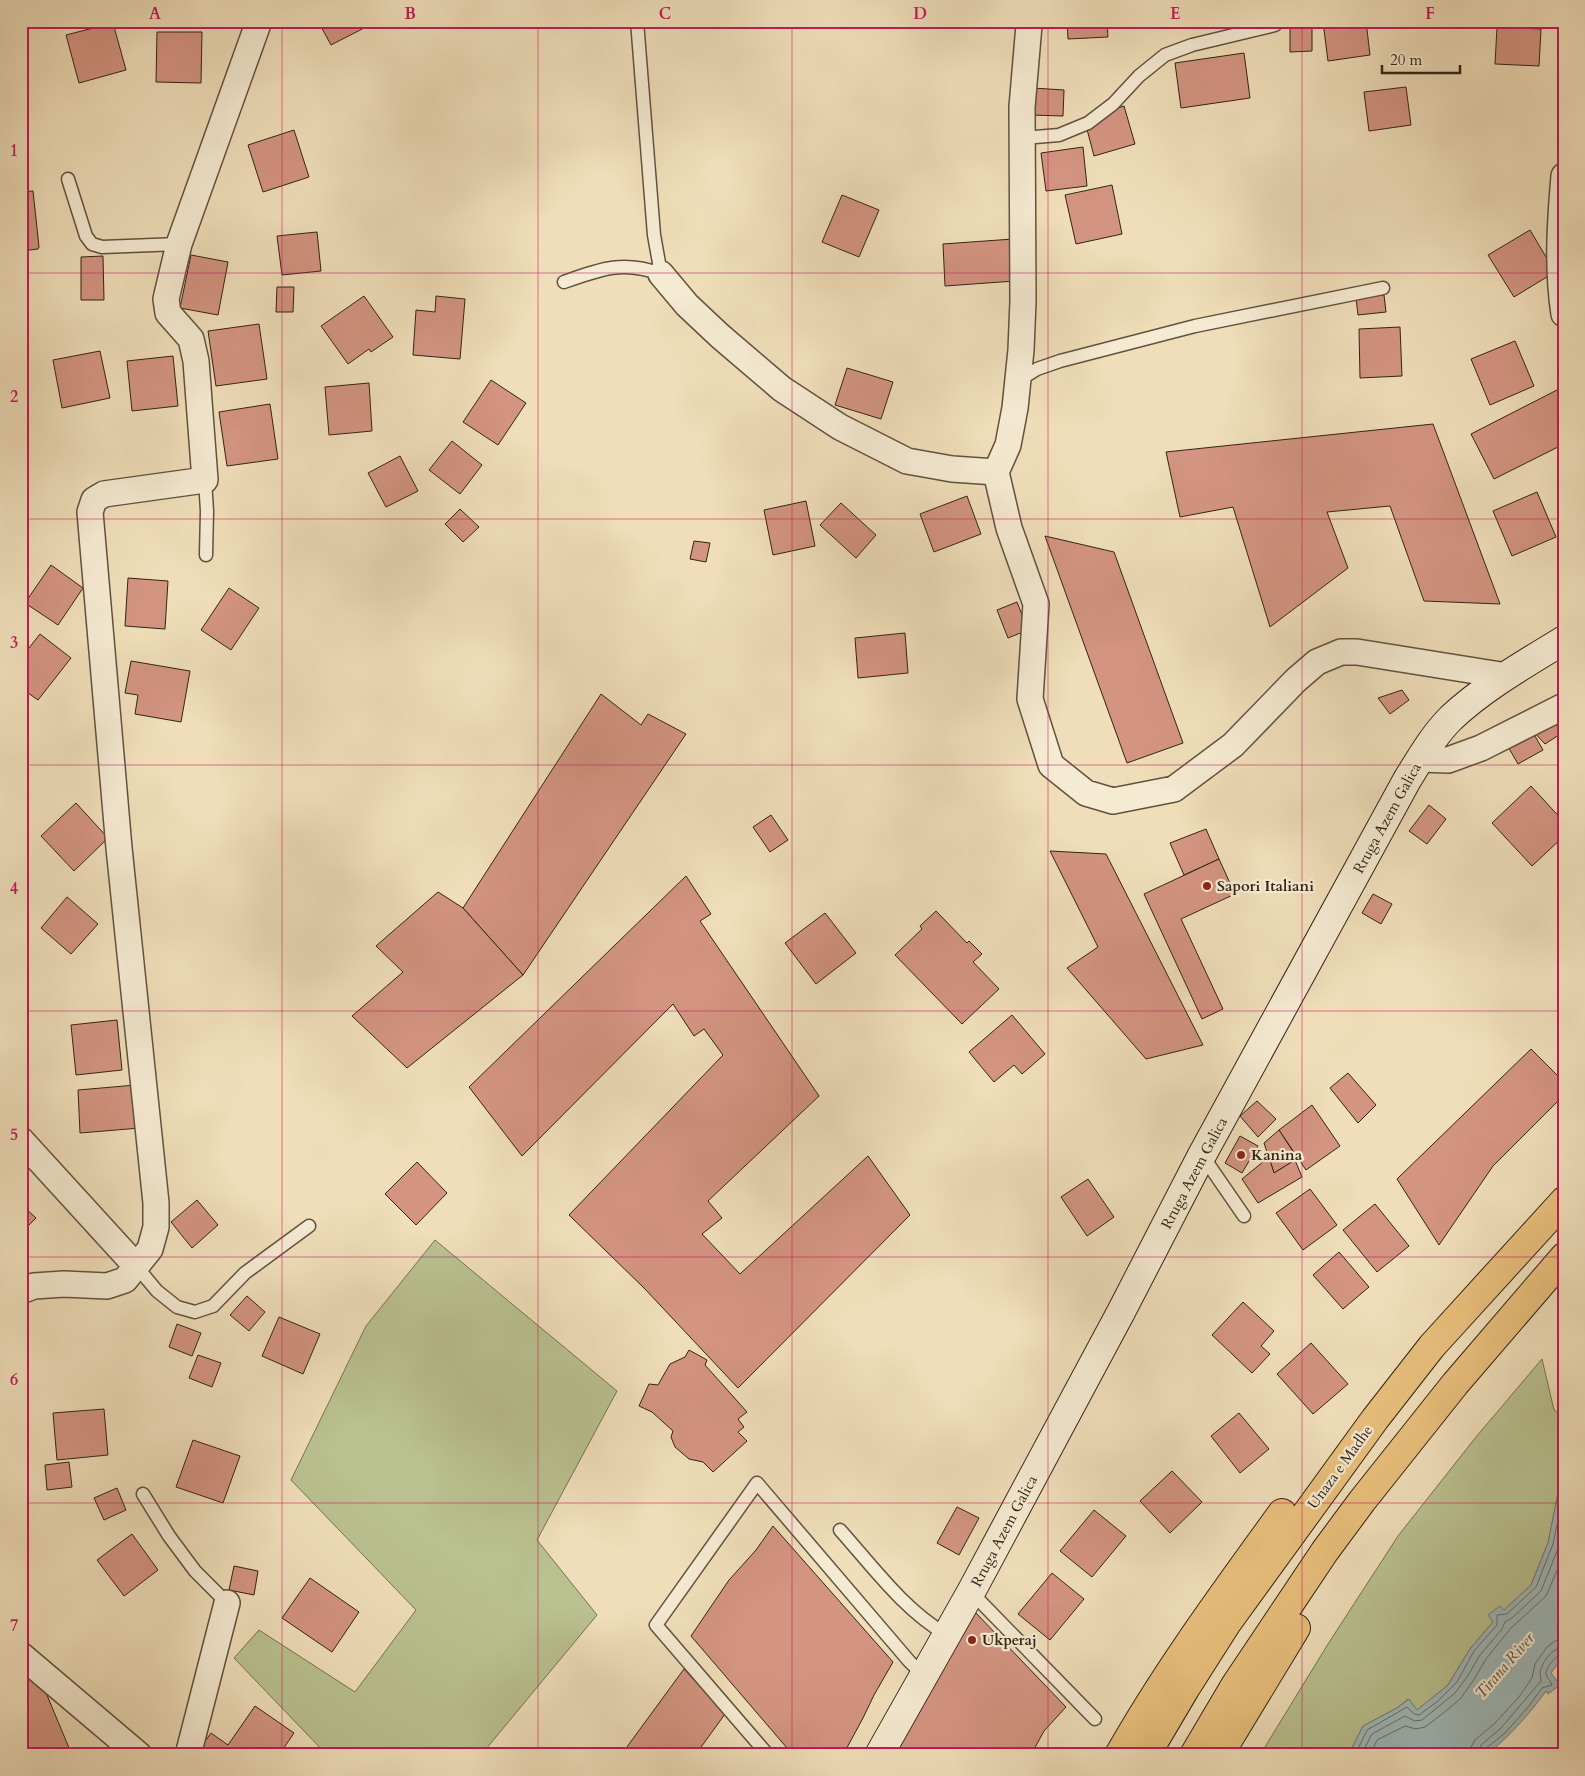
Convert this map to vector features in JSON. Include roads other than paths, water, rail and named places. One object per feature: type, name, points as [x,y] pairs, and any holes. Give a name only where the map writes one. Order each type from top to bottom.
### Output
[{"type":"highway","name":"Unaza e Madhe","points":[[1146,1755],[1184,1689],[1227,1623],[1375,1418],[1432,1346],[1564,1201]]},
{"type":"highway","points":[[1194,1755],[1236,1684],[1326,1551],[1384,1472],[1455,1384],[1564,1257]]},
{"type":"highway","points":[[1219,1755],[1266,1675],[1310,1606],[1403,1473],[1428,1429],[1434,1412]]},
{"type":"highway","points":[[1119,1755],[1132,1731],[1182,1655],[1285,1509],[1335,1449],[1357,1428],[1375,1418]]},
{"type":"main road","name":"Rruga Azem Galica","points":[[879,1755],[971,1592],[1121,1312],[1202,1155],[1420,759],[1450,719],[1476,696],[1564,640]]},
{"type":"street","points":[[21,1291],[34,1286],[64,1284],[107,1286],[124,1280],[150,1249],[156,1227],[156,1203],[119,848],[90,512],[94,500],[104,494],[205,480],[196,361],[191,340],[168,313],[166,299],[179,244],[259,21]]},
{"type":"street","points":[[1027,23],[1022,107],[1023,301],[1021,350],[1015,408],[1008,445],[996,472],[1009,528],[1036,604],[1030,699],[1051,765],[1086,793],[1113,801],[1174,789],[1233,745],[1296,680],[1317,662],[1341,652],[1357,652],[1507,676]]},
{"type":"street","points":[[1564,176],[1559,232],[1559,270],[1564,314]]},
{"type":"street","points":[[661,274],[687,305],[782,389],[840,427],[908,461],[952,469],[996,472]]},
{"type":"street","points":[[1420,759],[1448,760],[1481,748],[1564,706]]},
{"type":"street","points":[[21,1140],[136,1266]]},
{"type":"street","points":[[188,1755],[227,1603]]},
{"type":"street","points":[[21,1655],[139,1755]]},
{"type":"lane","points":[[564,282],[600,269],[628,266],[644,268],[661,274],[654,235],[637,21]]},
{"type":"lane","points":[[1022,138],[1058,135],[1088,123],[1113,104],[1139,76],[1165,55],[1192,45],[1275,26]]},
{"type":"lane","points":[[68,179],[86,236],[92,244],[102,247],[179,244]]},
{"type":"lane","points":[[1018,381],[1037,369],[1060,361],[1195,326],[1383,288]]},
{"type":"lane","points":[[205,480],[207,512],[206,555]]},
{"type":"lane","points":[[1202,1155],[1244,1216]]},
{"type":"lane","points":[[136,1266],[157,1291],[177,1306],[195,1312],[213,1306],[245,1273],[309,1226]]},
{"type":"lane","points":[[768,1755],[656,1625],[757,1483],[909,1661],[924,1676]]},
{"type":"lane","points":[[143,1494],[169,1536],[195,1571],[227,1603]]},
{"type":"lane","points":[[840,1530],[915,1612],[930,1626],[947,1635]]},
{"type":"lane","points":[[971,1592],[1096,1719]]},
{"type":"water","name":"Tirana River","points":[[1564,1464],[1564,1655],[1551,1673],[1560,1685],[1548,1694],[1546,1691],[1518,1725],[1487,1755],[1344,1755],[1352,1748],[1363,1726],[1397,1708],[1409,1699],[1417,1710],[1448,1685],[1470,1649],[1493,1622],[1488,1615],[1500,1606],[1504,1610],[1531,1585],[1548,1543]]},
{"type":"place","name":"Sapori Italiani","points":[[1207,886]]},
{"type":"place","name":"Kanina","points":[[1241,1155]]},
{"type":"place","name":"Ukperaj","points":[[972,1640]]}]
